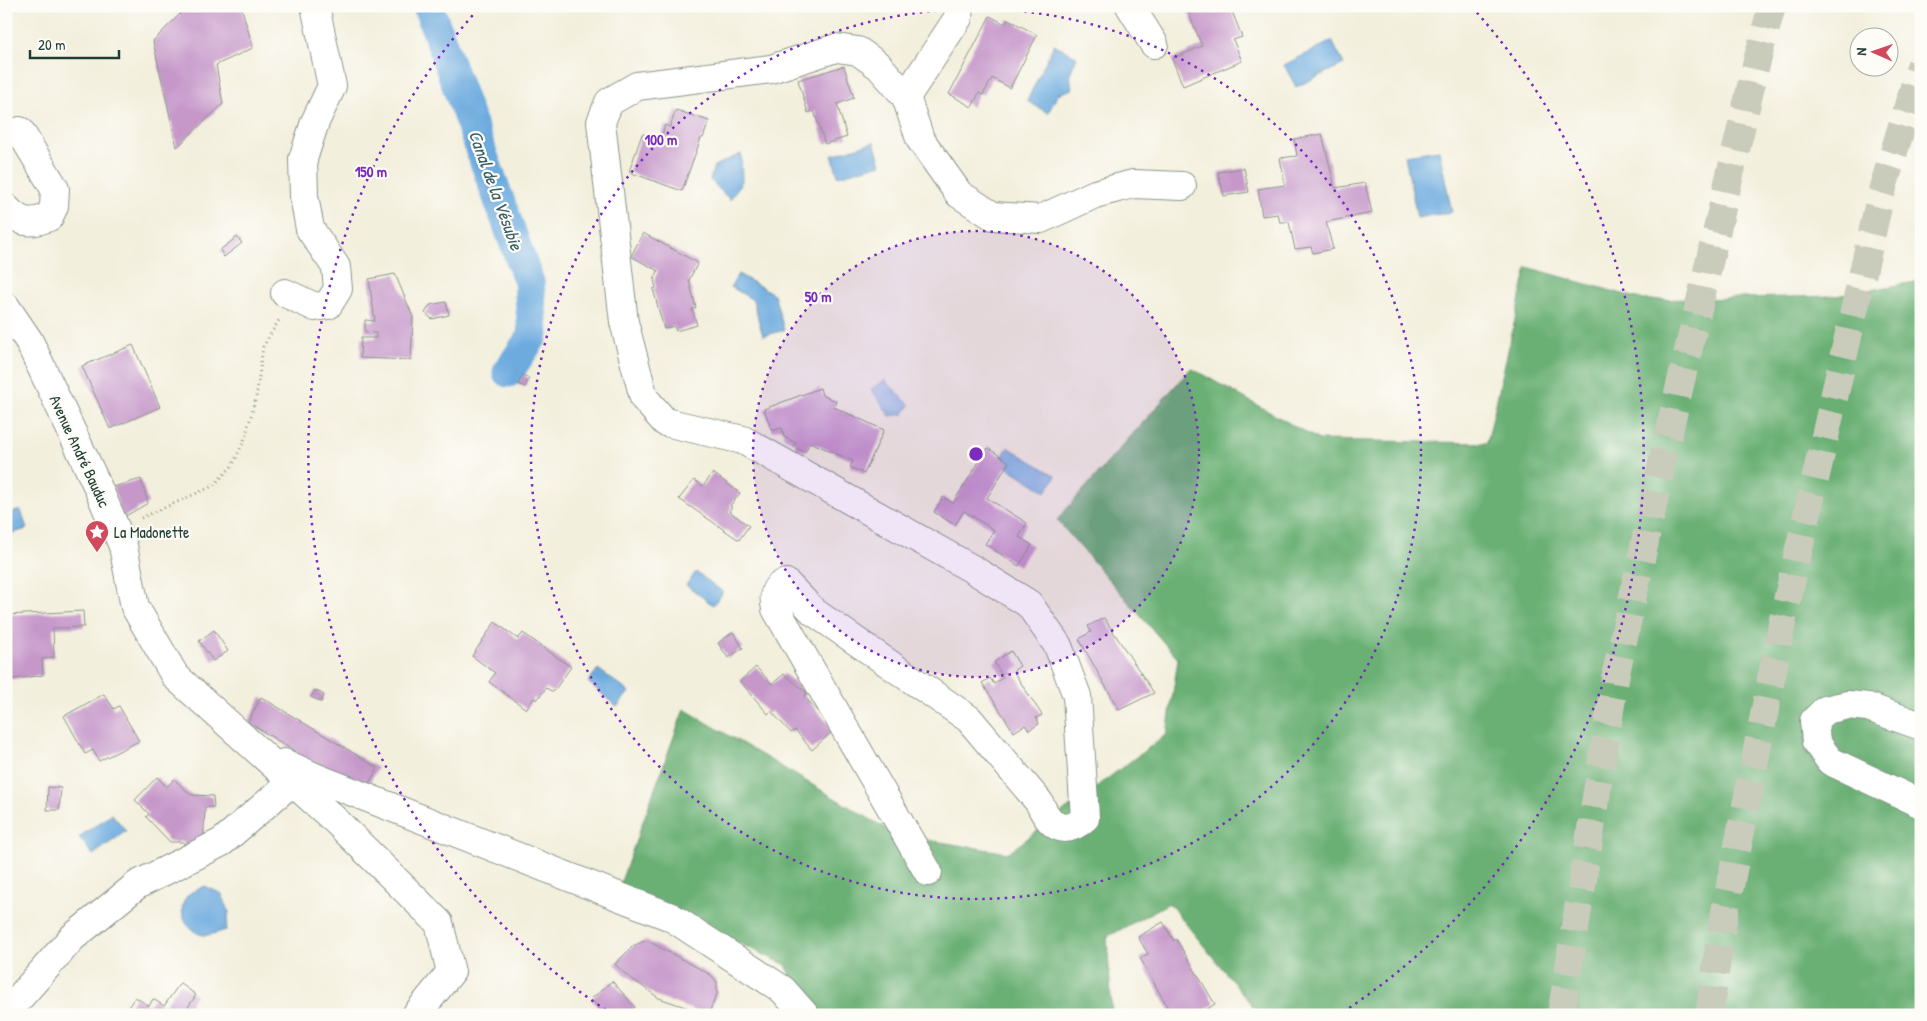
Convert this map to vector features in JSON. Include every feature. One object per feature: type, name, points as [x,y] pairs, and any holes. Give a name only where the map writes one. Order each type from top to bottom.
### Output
[{"type":"street","points":[[285,293],[315,307],[328,305],[338,289],[336,267],[310,229],[304,196],[302,158],[315,122],[332,86],[315,6]]},
{"type":"street","points":[[906,97],[958,18],[959,6]]},
{"type":"street","points":[[1130,6],[1154,44]]},
{"type":"street","points":[[928,872],[776,609],[774,592],[778,585],[786,583],[814,612],[969,719],[1039,802],[1045,817],[1054,826],[1064,828],[1077,825],[1084,818],[1077,696],[1058,646],[1029,604],[974,570],[743,440],[665,422],[644,398],[624,322],[601,122],[609,102],[637,86],[771,69],[836,48],[858,50],[879,66],[906,97],[920,139],[959,194],[993,216],[1041,219],[1095,194],[1133,184],[1182,186]]},
{"type":"street","points":[[6,208],[14,217],[37,222],[49,217],[54,206],[55,189],[20,131]]},
{"type":"street","name":"Avenue André Bauduc","points":[[6,307],[30,341],[123,546],[135,607],[175,676],[336,821],[439,924],[451,972],[416,1015]]},
{"type":"street","points":[[1921,726],[1868,707],[1848,705],[1825,710],[1814,721],[1816,742],[1830,761],[1921,804]]},
{"type":"street","points":[[260,752],[317,778],[671,917],[783,990],[805,1015]]},
{"type":"street","points":[[6,1012],[72,938],[137,885],[222,842],[293,781]]},
{"type":"path","points":[[116,530],[213,486],[232,466],[244,441],[256,398],[263,347],[281,318],[285,293]]},
{"type":"green space","points":[[1527,267],[1644,300],[1835,296],[1921,281],[1921,1015],[1260,1015],[1169,903],[1107,937],[1112,1015],[809,1015],[786,965],[619,887],[684,709],[897,835],[1008,853],[1167,734],[1178,659],[1057,520],[1191,368],[1319,440],[1487,443]]},
{"type":"water","points":[[1332,41],[1344,64],[1296,87],[1284,65]]},
{"type":"water","points":[[1054,44],[1077,57],[1070,73],[1072,89],[1058,94],[1048,113],[1027,101]]},
{"type":"water","points":[[874,142],[881,164],[838,176],[832,155]]},
{"type":"water","points":[[1439,150],[1452,212],[1417,218],[1405,155]]},
{"type":"water","points":[[741,154],[742,181],[730,200],[710,180],[714,166]]},
{"type":"water","points":[[738,274],[774,294],[784,330],[763,336],[753,300],[731,287]]},
{"type":"water","points":[[885,380],[910,405],[904,414],[890,416],[871,389]]},
{"type":"water","points":[[1008,447],[1056,476],[1046,492],[999,462]]},
{"type":"water","points":[[21,510],[27,529],[6,535],[6,514]]},
{"type":"water","points":[[696,572],[723,592],[713,605],[686,585]]},
{"type":"water","points":[[598,669],[629,692],[617,707],[588,682]]},
{"type":"water","points":[[112,814],[126,831],[93,855],[79,837]]},
{"type":"water","points":[[205,886],[222,894],[229,911],[226,930],[203,935],[187,925],[182,907],[189,894]]},
{"type":"building","points":[[188,6],[241,6],[253,48],[216,65],[223,104],[177,147],[153,41]]},
{"type":"building","points":[[1186,6],[1230,6],[1242,37],[1233,40],[1242,61],[1183,86],[1172,59],[1202,46]]},
{"type":"building","points":[[990,16],[1005,24],[1008,19],[1037,35],[1010,88],[992,78],[983,95],[979,93],[972,107],[949,94]]},
{"type":"building","points":[[844,66],[854,98],[837,104],[847,137],[825,144],[814,111],[808,113],[798,80]]},
{"type":"building","points":[[676,110],[709,121],[682,191],[629,172],[642,134],[660,141],[665,125],[670,127]]},
{"type":"building","points":[[1322,134],[1335,188],[1365,183],[1372,213],[1326,222],[1333,249],[1313,253],[1311,247],[1295,249],[1289,222],[1280,222],[1278,214],[1262,216],[1258,189],[1285,185],[1280,158],[1297,156],[1294,139]]},
{"type":"building","points":[[1244,168],[1249,192],[1224,196],[1218,172]]},
{"type":"building","points":[[643,233],[698,263],[689,280],[696,308],[692,309],[697,325],[676,331],[674,326],[664,329],[653,289],[656,288],[654,280],[658,271],[631,256]]},
{"type":"building","points":[[237,237],[242,243],[224,257],[220,250]]},
{"type":"building","points":[[395,274],[413,317],[411,360],[360,358],[361,338],[376,338],[376,333],[365,332],[365,320],[375,321],[369,279]]},
{"type":"building","points":[[446,302],[449,315],[432,319],[425,313],[430,305]]},
{"type":"building","points":[[133,345],[160,407],[110,429],[82,366]]},
{"type":"building","points":[[523,375],[529,378],[525,387],[518,384]]},
{"type":"building","points":[[820,388],[822,395],[836,401],[834,407],[884,430],[864,474],[850,467],[853,461],[810,442],[805,452],[794,447],[796,443],[784,437],[782,428],[772,431],[764,409]]},
{"type":"building","points":[[988,448],[1009,462],[987,498],[1027,523],[1019,537],[1032,545],[1019,566],[985,544],[994,530],[964,511],[955,525],[934,512],[943,497],[953,503]]},
{"type":"building","points":[[713,473],[740,493],[730,506],[732,507],[729,511],[749,526],[739,540],[679,499],[694,480],[703,486]]},
{"type":"building","points":[[141,479],[148,503],[122,518],[113,487]]},
{"type":"building","points":[[83,611],[84,627],[53,628],[54,657],[42,659],[43,675],[6,680],[7,615]]},
{"type":"building","points":[[1104,618],[1154,693],[1119,710],[1079,639],[1091,632],[1088,626]]},
{"type":"building","points":[[495,622],[518,639],[523,633],[571,667],[553,692],[546,688],[537,700],[534,698],[526,709],[489,682],[495,673],[472,656]]},
{"type":"building","points":[[214,630],[228,651],[213,661],[199,641]]},
{"type":"building","points":[[733,632],[743,648],[728,658],[718,643]]},
{"type":"building","points":[[1011,651],[1020,666],[1013,671],[1042,715],[1036,718],[1039,724],[1029,730],[1025,725],[1014,732],[982,683],[990,678],[994,684],[1003,677],[994,662]]},
{"type":"building","points":[[756,667],[772,684],[784,674],[807,693],[804,696],[834,730],[812,750],[795,730],[791,733],[771,711],[768,714],[740,681]]},
{"type":"building","points":[[315,690],[324,695],[321,702],[311,697]]},
{"type":"building","points":[[104,694],[114,709],[119,706],[139,741],[99,761],[93,750],[85,754],[64,716]]},
{"type":"building","points":[[261,697],[378,768],[367,787],[347,784],[248,722]]},
{"type":"building","points":[[157,777],[167,787],[174,779],[191,795],[213,796],[214,807],[205,807],[203,851],[183,850],[184,842],[170,842],[146,817],[149,814],[135,800]]},
{"type":"building","points":[[48,787],[61,788],[59,810],[47,810]]},
{"type":"building","points":[[1163,922],[1174,941],[1176,939],[1215,1004],[1198,1015],[1172,1015],[1140,958],[1148,954],[1138,937]]},
{"type":"building","points":[[644,941],[650,942],[711,975],[717,982],[717,994],[708,1015],[659,998],[625,974],[615,964],[633,946]]},
{"type":"building","points":[[612,981],[635,1007],[626,1015],[605,1015],[591,999]]},
{"type":"building","points":[[180,983],[196,995],[183,1015],[123,1015],[135,997],[149,1006],[153,999],[164,1006]]},
{"type":"waterway","name":"Canal de la Vésubie","points":[[428,6],[529,282],[533,335],[508,372]]},
{"type":"tunnel","points":[[1561,1015],[1616,673],[1671,423],[1757,61],[1772,6]]},
{"type":"tunnel","points":[[1709,1015],[1722,926],[1784,614],[1881,194],[1921,64]]},
{"type":"place","name":"La Madonette","points":[[97,553]]}]
